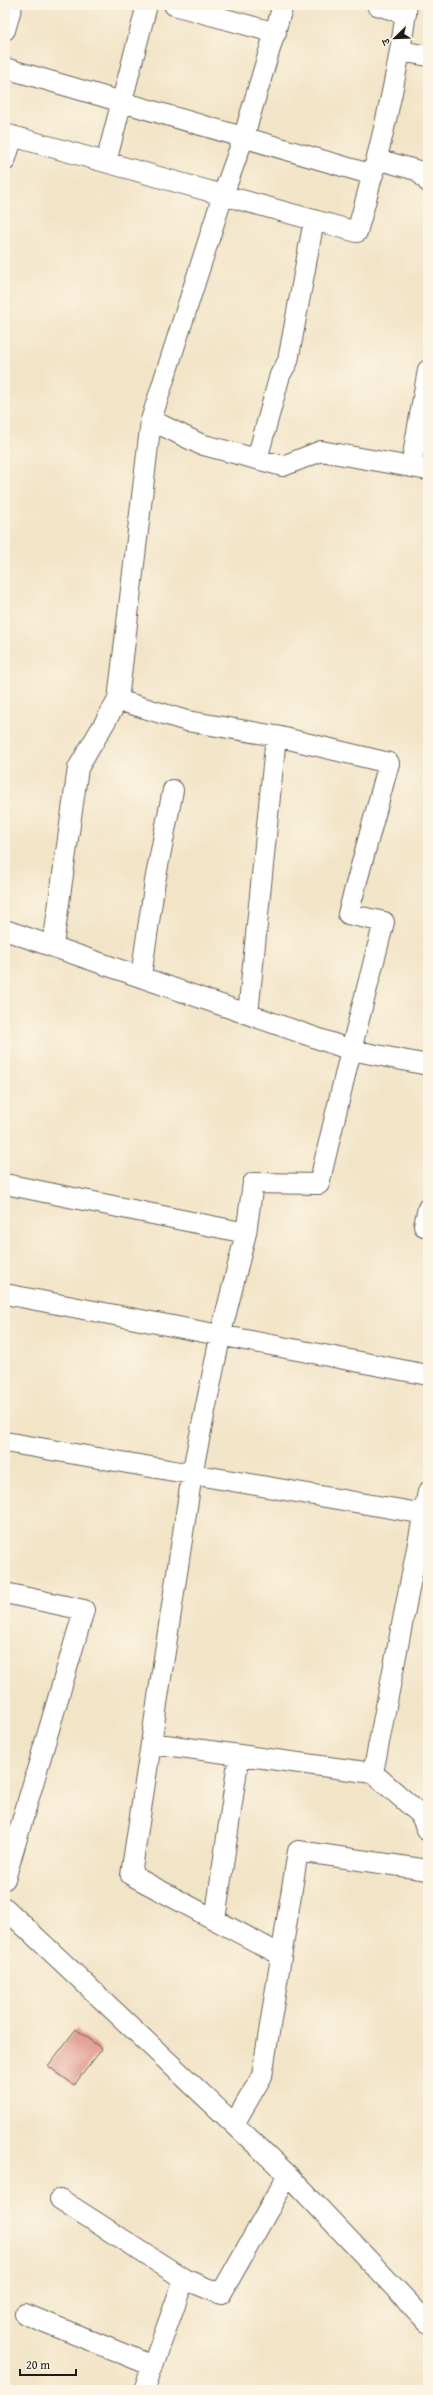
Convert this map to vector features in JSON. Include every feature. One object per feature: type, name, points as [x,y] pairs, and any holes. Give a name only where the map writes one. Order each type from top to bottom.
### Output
[{"type":"street","points":[[5,30],[12,5]]},
{"type":"street","points":[[106,162],[120,102],[148,5]]},
{"type":"street","points":[[174,5],[276,33]]},
{"type":"street","points":[[53,945],[78,768],[118,700],[151,420],[223,194],[243,139],[276,33],[283,5]]},
{"type":"street","points":[[5,161],[9,135],[357,232],[375,167],[401,52],[407,9],[377,5]]},
{"type":"street","points":[[401,52],[428,56]]},
{"type":"street","points":[[5,68],[243,139],[375,167],[419,171],[428,182]]},
{"type":"street","points":[[257,459],[280,376],[288,361],[314,220]]},
{"type":"street","points":[[151,420],[200,444],[283,466],[321,451],[420,468],[428,370]]},
{"type":"street","points":[[118,700],[187,721],[276,736],[389,763],[348,914],[384,922],[351,1050],[319,1184],[253,1183],[246,1233],[220,1333],[192,1474],[131,1875],[281,1955]]},
{"type":"street","points":[[248,1014],[276,736]]},
{"type":"street","points":[[141,976],[155,881],[173,790]]},
{"type":"street","points":[[5,930],[53,945],[351,1050],[428,1065]]},
{"type":"street","points":[[5,1184],[246,1233]]},
{"type":"street","points":[[5,1294],[220,1333],[428,1375]]},
{"type":"street","points":[[5,1442],[425,1514]]},
{"type":"street","points":[[373,1773],[425,1514],[428,1492]]},
{"type":"street","points":[[5,1593],[84,1610],[5,1879]]},
{"type":"street","points":[[151,1743],[373,1773],[420,1814],[428,1831]]},
{"type":"street","points":[[215,1920],[239,1755]]},
{"type":"street","points":[[234,2124],[262,2076],[298,1851],[428,1870]]},
{"type":"street","points":[[5,1908],[288,2175],[428,2323]]},
{"type":"street","points":[[60,2199],[184,2279],[221,2294],[288,2175]]},
{"type":"street","points":[[144,2390],[184,2279]]},
{"type":"street","points":[[24,2314],[153,2366]]},
{"type":"building","points":[[76,2029],[102,2049],[74,2085],[48,2066]]}]
